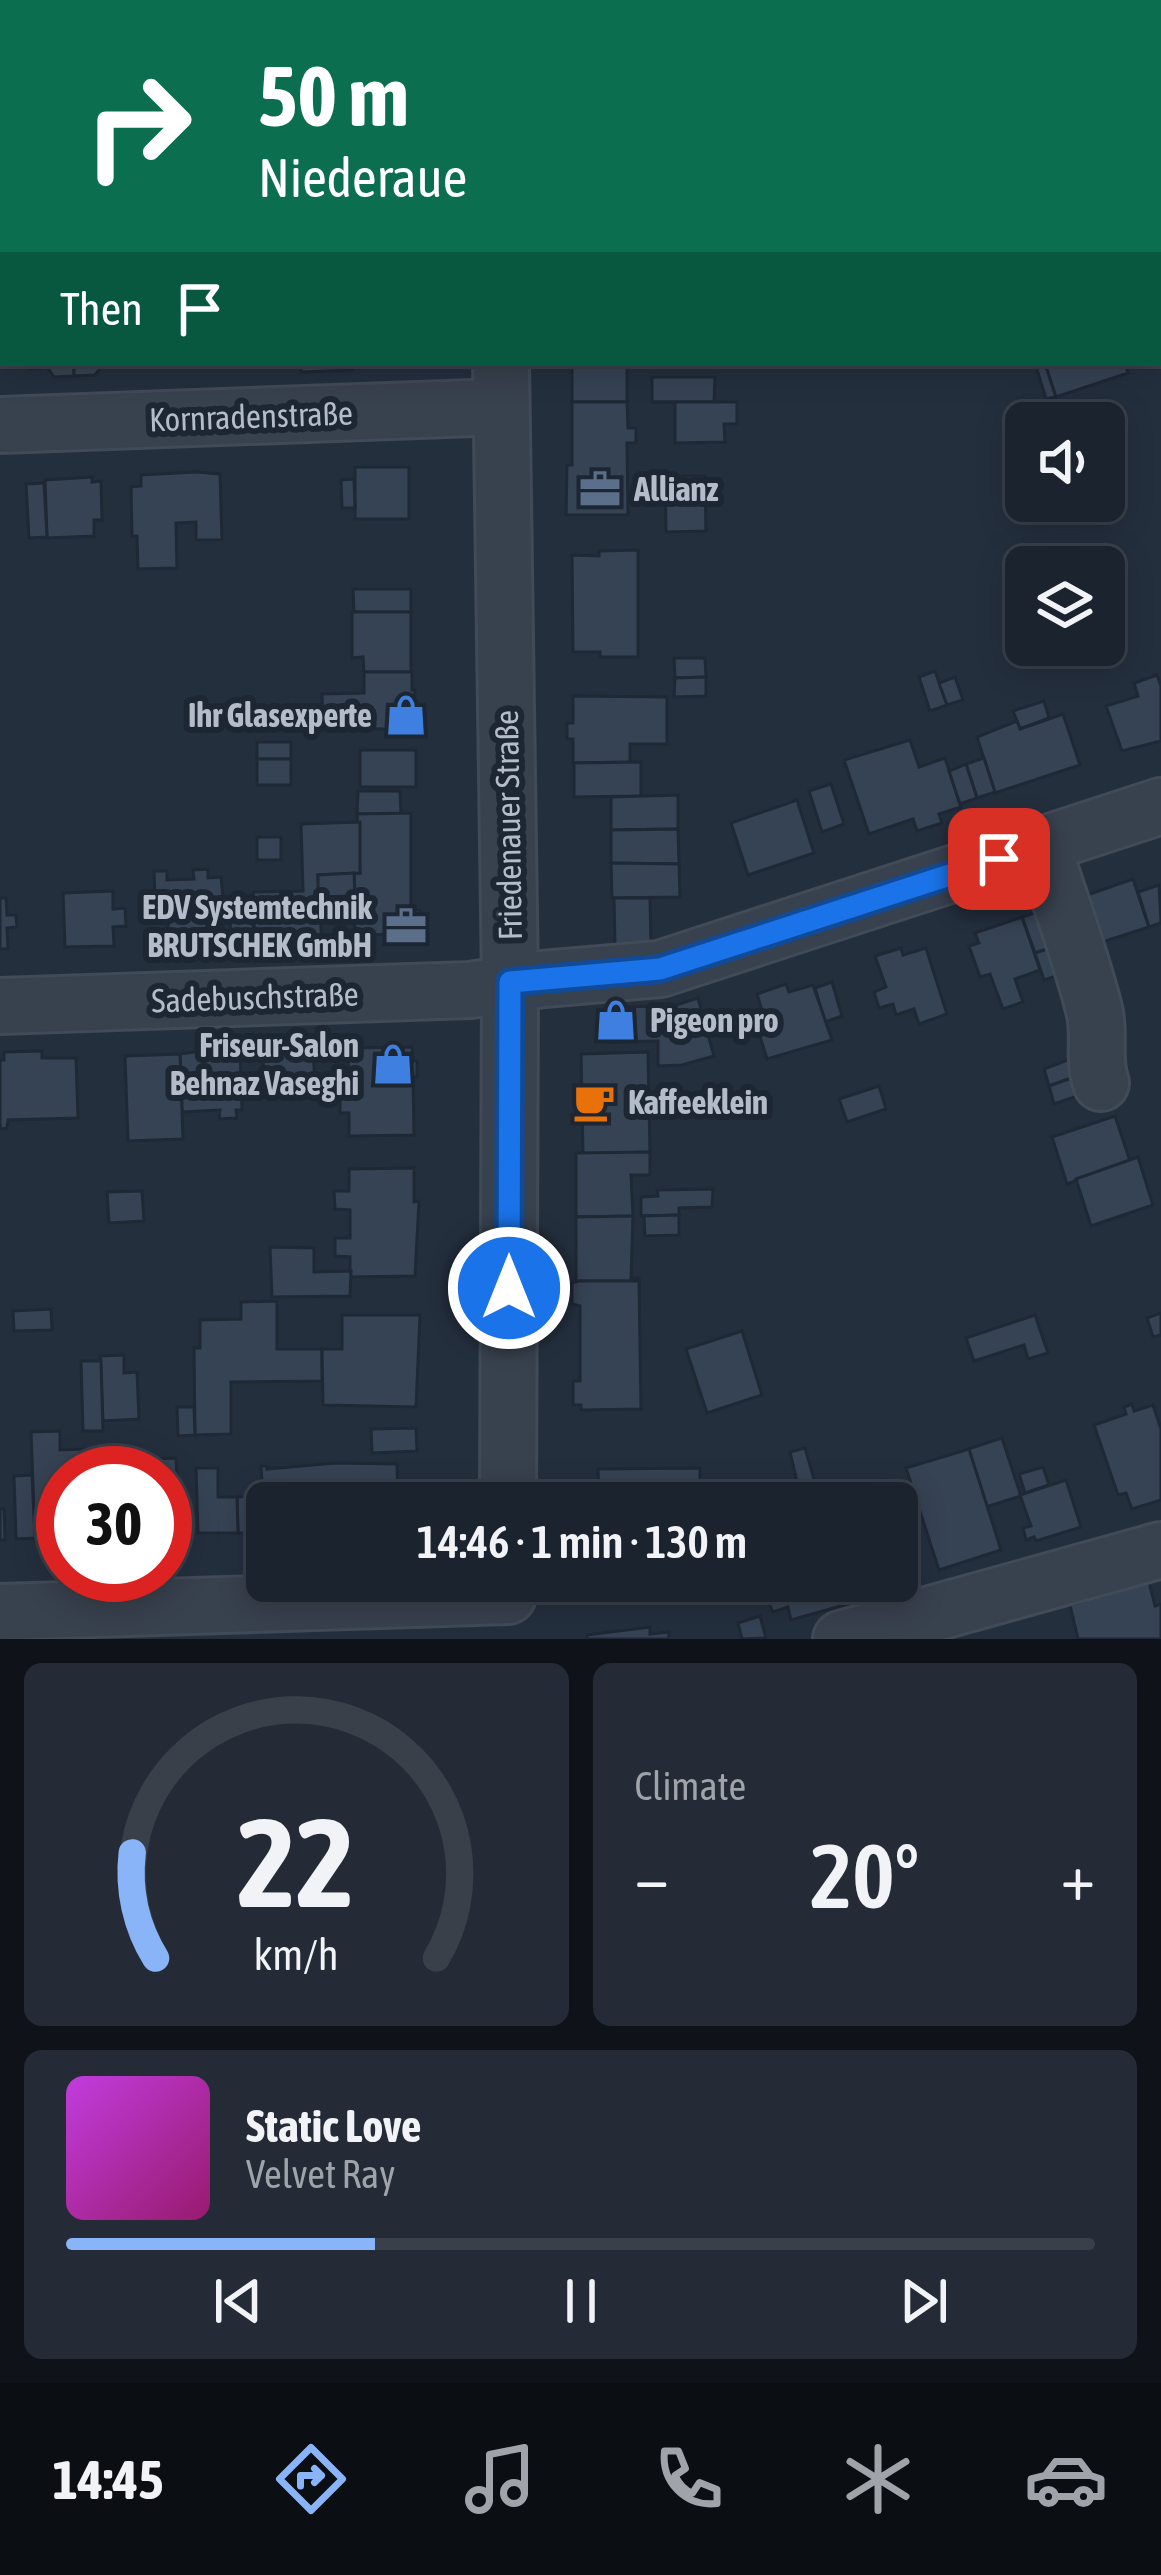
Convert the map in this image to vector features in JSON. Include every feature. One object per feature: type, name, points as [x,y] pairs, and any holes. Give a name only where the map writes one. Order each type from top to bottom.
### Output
[{"type":"street","name":"Kornradenstraße","points":[[0,425],[501,385]]},
{"type":"street","name":"Friedenauer Straße","points":[[501,385],[510,982],[508,1482]]},
{"type":"street","name":"Sadebuschstraße","points":[[0,1006],[470,990],[660,969],[1161,806]]},
{"type":"street","points":[[1042,845],[1094,1008],[1100,1037],[1094,1065],[1101,1083]]},
{"type":"street","points":[[842,1639],[1161,1550]]},
{"type":"street","points":[[0,1612],[438,1618],[508,1605]]},
{"type":"building","points":[[30,366],[74,366],[74,376],[54,377],[47,367]]},
{"type":"building","points":[[74,366],[102,366],[95,375],[74,376]]},
{"type":"building","points":[[301,366],[353,366],[353,370],[301,372]]},
{"type":"building","points":[[572,366],[627,366],[627,402],[572,402]]},
{"type":"building","points":[[1036,366],[1046,366],[1056,397],[1046,399]]},
{"type":"building","points":[[1046,366],[1126,366],[1128,373],[1056,397]]},
{"type":"building","points":[[652,377],[715,377],[714,402],[652,402]]},
{"type":"building","points":[[572,402],[627,402],[628,428],[636,428],[636,443],[627,443],[628,515],[566,515]]},
{"type":"building","points":[[651,402],[737,402],[737,424],[724,424],[725,442],[675,443],[675,403]]},
{"type":"building","points":[[355,467],[409,467],[409,519],[355,519]]},
{"type":"building","points":[[220,474],[222,540],[196,540],[196,522],[176,523],[177,568],[138,569],[131,487],[141,486],[141,475]]},
{"type":"building","points":[[665,476],[705,476],[706,531],[666,532]]},
{"type":"building","points":[[92,477],[92,482],[101,481],[102,520],[94,520],[94,536],[47,538],[45,480]]},
{"type":"building","points":[[354,479],[355,508],[342,508],[341,480]]},
{"type":"building","points":[[44,483],[47,537],[29,538],[26,484]]},
{"type":"building","points":[[638,550],[638,657],[573,652],[572,555]]},
{"type":"building","points":[[353,589],[411,589],[411,612],[354,612]]},
{"type":"building","points":[[352,612],[411,612],[411,672],[364,672],[363,657],[352,658]]},
{"type":"building","points":[[674,658],[705,658],[706,677],[675,678]]},
{"type":"building","points":[[935,671],[947,705],[930,711],[919,677]]},
{"type":"building","points":[[364,672],[412,672],[411,730],[323,727],[322,694],[364,693]]},
{"type":"building","points":[[1157,675],[1161,741],[1122,751],[1106,706],[1138,696],[1134,683]]},
{"type":"building","points":[[706,677],[706,696],[674,697],[675,678]]},
{"type":"building","points":[[955,677],[963,700],[947,705],[939,683]]},
{"type":"building","points":[[573,696],[667,697],[667,744],[630,744],[630,762],[573,763],[567,723],[573,723]]},
{"type":"building","points":[[1044,701],[1049,718],[1020,729],[1013,711]]},
{"type":"building","points":[[1063,714],[1080,765],[995,793],[977,737],[1017,721],[1020,729]]},
{"type":"building","points":[[910,740],[919,767],[945,758],[961,807],[939,814],[942,823],[917,831],[913,819],[869,834],[844,760]]},
{"type":"building","points":[[257,742],[291,742],[291,759],[257,759]]},
{"type":"building","points":[[360,750],[416,750],[416,787],[360,787]]},
{"type":"building","points":[[984,758],[995,792],[977,798],[966,764]]},
{"type":"building","points":[[257,759],[291,759],[291,785],[257,785]]},
{"type":"building","points":[[641,762],[641,796],[574,797],[574,763]]},
{"type":"building","points":[[966,764],[977,798],[960,804],[949,771]]},
{"type":"building","points":[[831,784],[844,824],[822,832],[809,791]]},
{"type":"building","points":[[358,791],[400,791],[401,814],[357,814]]},
{"type":"building","points":[[678,795],[678,829],[611,830],[611,797]]},
{"type":"building","points":[[797,800],[814,853],[748,875],[731,823]]},
{"type":"building","points":[[411,813],[411,910],[420,910],[421,932],[355,936],[354,873],[360,873],[357,814]]},
{"type":"building","points":[[360,822],[360,873],[318,875],[322,946],[255,949],[253,892],[303,891],[301,824]]},
{"type":"building","points":[[678,829],[679,864],[611,863],[611,830]]},
{"type":"building","points":[[257,837],[281,837],[281,860],[257,860]]},
{"type":"building","points":[[611,863],[679,864],[680,897],[612,898]]},
{"type":"building","points":[[208,869],[208,878],[221,877],[223,897],[232,896],[232,911],[222,910],[224,942],[169,944],[167,895],[155,895],[154,871],[167,871],[167,880],[194,879],[193,870]]},
{"type":"building","points":[[354,873],[355,896],[318,897],[318,875]]},
{"type":"building","points":[[1133,879],[1149,927],[1093,945],[1087,895]]},
{"type":"building","points":[[1159,885],[1161,923],[1149,927],[1138,892]]},
{"type":"building","points":[[113,891],[113,909],[125,908],[126,926],[113,927],[114,946],[65,947],[63,893]]},
{"type":"building","points":[[253,895],[253,932],[230,932],[232,896]]},
{"type":"building","points":[[0,898],[6,898],[7,915],[16,915],[17,927],[7,928],[8,949],[0,949]]},
{"type":"building","points":[[614,898],[650,898],[651,946],[615,946]]},
{"type":"building","points":[[1053,907],[1065,943],[1035,953],[1022,917]]},
{"type":"building","points":[[1022,917],[1040,970],[1015,979],[1023,1002],[1003,1009],[990,974],[980,977],[969,946],[979,943],[975,933]]},
{"type":"building","points":[[1060,945],[1069,972],[1044,980],[1035,953]]},
{"type":"building","points":[[901,948],[903,955],[926,948],[947,1014],[919,1024],[914,1009],[896,1015],[893,1004],[879,1008],[874,992],[886,987],[875,956]]},
{"type":"building","points":[[832,982],[842,1016],[825,1022],[815,988]]},
{"type":"building","points":[[786,984],[789,992],[813,985],[832,1040],[767,1059],[756,1024],[765,1021],[757,994]]},
{"type":"building","points":[[698,998],[714,1056],[658,1066],[658,1041],[608,1042],[608,1014],[616,1007],[664,1009]]},
{"type":"building","points":[[230,1047],[230,1052],[240,1051],[242,1110],[236,1110],[237,1118],[219,1119],[220,1110],[182,1112],[180,1054]]},
{"type":"building","points":[[412,1047],[413,1061],[417,1061],[414,1135],[349,1136],[349,1113],[340,1113],[340,1097],[349,1097],[348,1048]]},
{"type":"building","points":[[313,1049],[315,1083],[264,1085],[263,1052]]},
{"type":"building","points":[[42,1051],[42,1058],[76,1058],[78,1118],[8,1120],[7,1128],[0,1129],[4,1052]]},
{"type":"building","points":[[648,1052],[650,1152],[583,1154],[581,1054]]},
{"type":"building","points":[[180,1054],[183,1139],[128,1141],[125,1056]]},
{"type":"building","points":[[1078,1056],[1083,1074],[1049,1086],[1044,1069]]},
{"type":"building","points":[[1083,1074],[1089,1092],[1054,1104],[1049,1086]]},
{"type":"building","points":[[879,1086],[886,1109],[847,1122],[839,1099]]},
{"type":"building","points":[[1115,1116],[1130,1161],[1067,1184],[1052,1137]]},
{"type":"building","points":[[650,1152],[650,1175],[631,1175],[633,1216],[576,1217],[576,1153]]},
{"type":"building","points":[[1138,1157],[1153,1205],[1091,1226],[1076,1179]]},
{"type":"building","points":[[414,1168],[414,1202],[419,1201],[415,1276],[350,1277],[350,1257],[335,1256],[335,1238],[350,1238],[350,1210],[335,1209],[334,1191],[349,1191],[349,1169]]},
{"type":"building","points":[[713,1189],[712,1207],[679,1208],[679,1215],[641,1216],[641,1197],[658,1196],[657,1190]]},
{"type":"building","points":[[142,1191],[144,1221],[109,1223],[107,1192]]},
{"type":"building","points":[[679,1215],[679,1235],[645,1236],[644,1216]]},
{"type":"building","points":[[633,1216],[631,1278],[639,1281],[576,1281],[576,1217]]},
{"type":"building","points":[[270,1247],[314,1248],[314,1272],[351,1271],[350,1296],[272,1297]]},
{"type":"building","points":[[639,1281],[641,1409],[581,1410],[581,1405],[573,1405],[573,1381],[580,1381],[580,1306],[572,1304],[572,1283]]},
{"type":"building","points":[[277,1301],[277,1349],[322,1349],[322,1381],[231,1382],[231,1434],[195,1435],[194,1348],[200,1348],[200,1320],[241,1319],[241,1302]]},
{"type":"building","points":[[51,1309],[52,1330],[14,1331],[13,1311]]},
{"type":"building","points":[[1161,1313],[1161,1335],[1153,1337],[1147,1318]]},
{"type":"building","points":[[342,1315],[420,1315],[416,1407],[323,1405],[322,1349],[342,1349]]},
{"type":"building","points":[[1035,1315],[1048,1353],[1028,1359],[1024,1345],[974,1361],[966,1338]]},
{"type":"building","points":[[742,1331],[762,1395],[707,1413],[686,1349]]},
{"type":"building","points":[[124,1355],[124,1373],[137,1372],[139,1419],[103,1421],[100,1356]]},
{"type":"building","points":[[81,1361],[101,1361],[103,1431],[83,1431]]},
{"type":"building","points":[[1132,1404],[1134,1411],[1153,1405],[1161,1429],[1161,1500],[1132,1509],[1126,1493],[1118,1495],[1094,1425],[1126,1414],[1124,1407]]},
{"type":"building","points":[[177,1407],[194,1407],[195,1435],[178,1436]]},
{"type":"building","points":[[416,1428],[417,1451],[372,1453],[371,1429]]},
{"type":"building","points":[[60,1431],[60,1446],[36,1446],[36,1541],[35,1541],[31,1432]]},
{"type":"building","points":[[1002,1438],[1021,1496],[986,1507],[968,1449]]},
{"type":"building","points":[[805,1448],[815,1482],[797,1482],[790,1452]]},
{"type":"building","points":[[969,1449],[1001,1550],[939,1570],[918,1505],[918,1482],[911,1482],[906,1468]]},
{"type":"building","points":[[397,1464],[397,1482],[262,1482],[261,1466]]},
{"type":"building","points":[[1043,1467],[1049,1485],[1025,1493],[1019,1474]]},
{"type":"building","points":[[196,1468],[218,1468],[218,1497],[237,1497],[238,1533],[198,1533]]},
{"type":"building","points":[[700,1468],[700,1482],[598,1482],[598,1469]]},
{"type":"building","points":[[32,1475],[35,1538],[16,1539],[14,1476]]},
{"type":"building","points":[[1066,1480],[1081,1527],[1026,1540],[1023,1528],[1031,1526],[1020,1495]]},
{"type":"building","points":[[237,1497],[246,1497],[246,1533],[238,1533]]},
{"type":"building","points":[[0,1509],[4,1509],[5,1540],[0,1540]]},
{"type":"building","points":[[1149,1582],[1155,1606],[1161,1604],[1161,1639],[1078,1639],[1070,1605]]},
{"type":"building","points":[[769,1603],[848,1604],[791,1620],[788,1607],[773,1612]]},
{"type":"building","points":[[760,1616],[766,1638],[742,1639],[738,1623]]},
{"type":"building","points":[[650,1627],[650,1634],[669,1632],[669,1639],[587,1639],[587,1635]]},
{"type":"place","name":"Allianz","points":[[600,489]]},
{"type":"place","name":"Ihr Glasexperte","points":[[406,715]]},
{"type":"place","name":"EDV Systemtechnik BRUTSCHEK GmbH","points":[[406,926]]},
{"type":"place","name":"Pigeon pro","points":[[616,1020]]},
{"type":"place","name":"Friseur-Salon Behnaz Vaseghi","points":[[393,1064]]},
{"type":"place","name":"Kaffeeklein","points":[[594,1102]]},
{"type":"route","points":[[509,1288],[510,982],[660,969],[999,859]]}]
